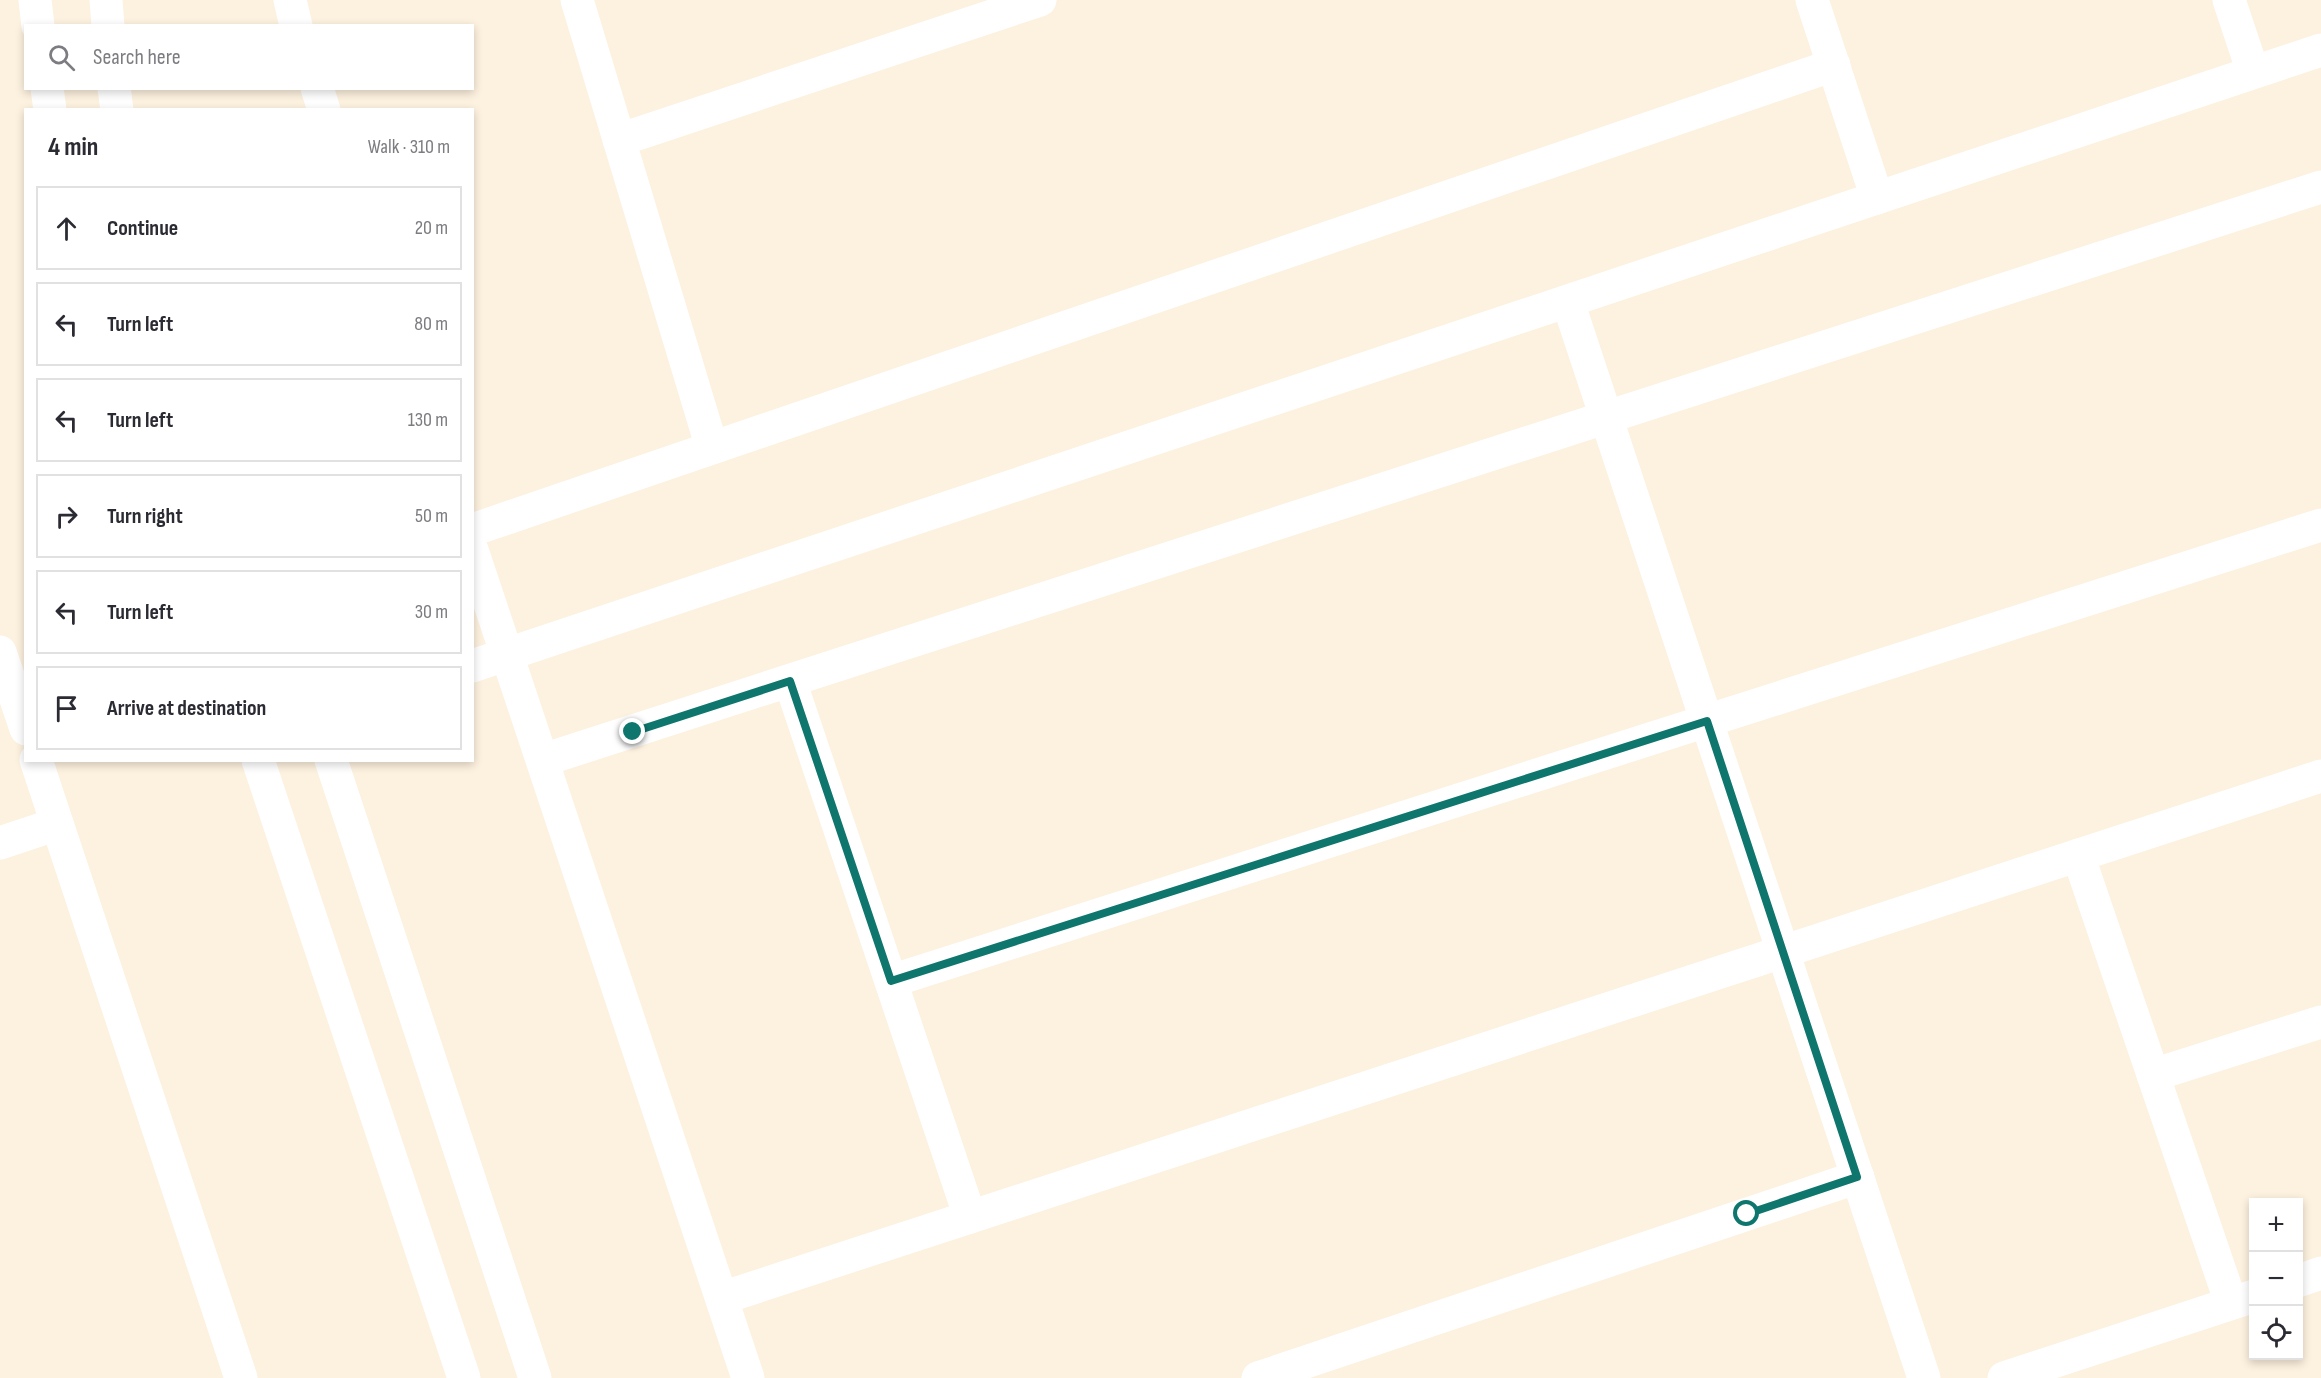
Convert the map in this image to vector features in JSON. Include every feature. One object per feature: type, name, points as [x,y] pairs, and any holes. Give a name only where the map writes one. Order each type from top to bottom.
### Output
[{"type":"street","points":[[35,0],[38,24]]},
{"type":"street","points":[[106,0],[108,24]]},
{"type":"street","points":[[290,0],[296,24]]},
{"type":"street","points":[[577,0],[712,448]]},
{"type":"street","points":[[620,140],[1040,0]]},
{"type":"street","points":[[1812,0],[1877,198]]},
{"type":"street","points":[[2229,0],[2253,72]]},
{"type":"street","points":[[474,665],[2321,50]]},
{"type":"street","points":[[474,529],[1834,65]]},
{"type":"street","points":[[47,90],[50,108]]},
{"type":"street","points":[[114,90],[117,108]]},
{"type":"street","points":[[318,90],[323,108]]},
{"type":"street","points":[[543,760],[2321,188]]},
{"type":"street","points":[[1568,302],[1924,1378]]},
{"type":"street","points":[[891,981],[2321,525]]},
{"type":"street","points":[[474,556],[748,1378]]},
{"type":"street","points":[[0,652],[24,723]]},
{"type":"street","points":[[790,681],[970,1217]]},
{"type":"street","points":[[37,762],[242,1378]]},
{"type":"street","points":[[259,762],[464,1378]]},
{"type":"street","points":[[332,762],[535,1378]]},
{"type":"street","points":[[722,1298],[2321,776]]},
{"type":"street","points":[[0,843],[57,824]]},
{"type":"street","points":[[2004,1378],[2242,1300],[2153,1075],[2078,855]]},
{"type":"street","points":[[2153,1075],[2321,1022]]},
{"type":"street","points":[[1258,1378],[1857,1177]]},
{"type":"street","points":[[2303,1279],[2321,1274]]},
{"type":"route","points":[[633,732],[790,681],[891,981],[1707,721],[1857,1177],[1747,1214]]}]
